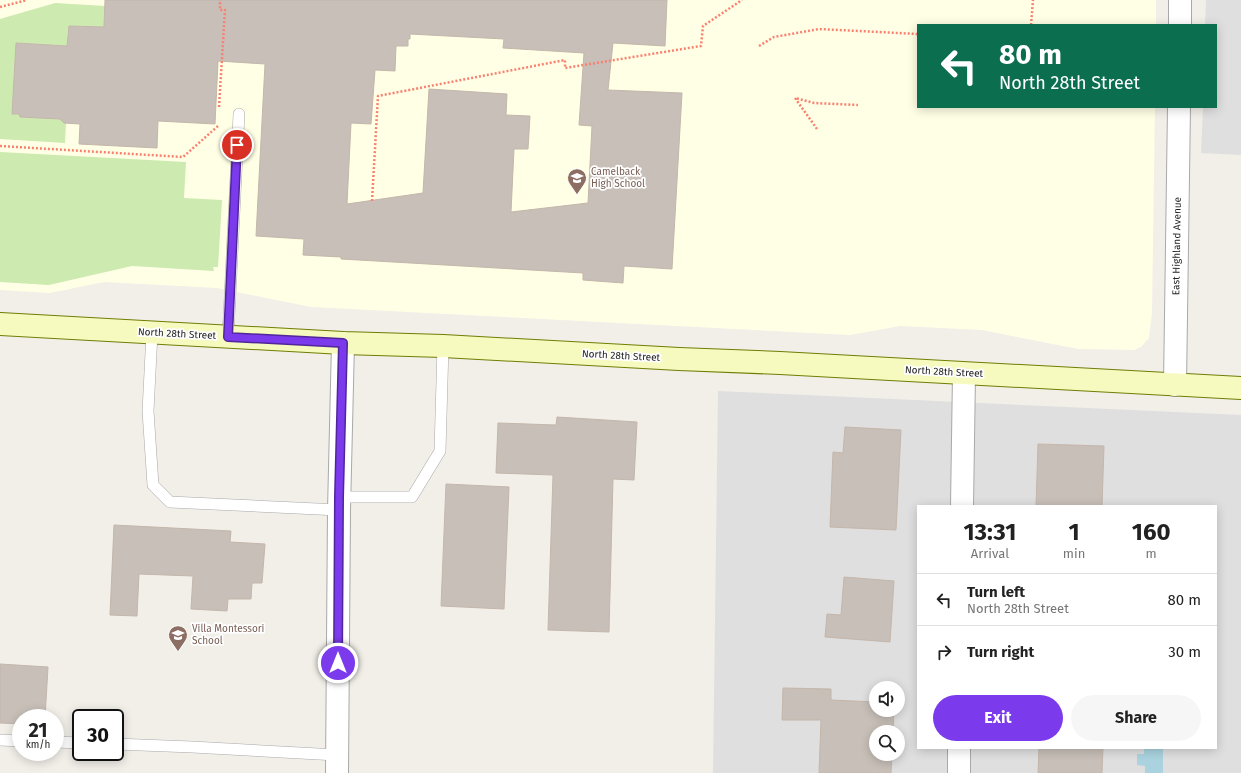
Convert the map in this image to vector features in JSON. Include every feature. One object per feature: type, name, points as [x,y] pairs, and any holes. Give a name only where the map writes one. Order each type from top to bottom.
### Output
[{"type":"street","points":[[1180,0],[1180,24]]},
{"type":"street","name":"East Highland Avenue","points":[[1175,385],[1179,108]]},
{"type":"street","name":"North 28th Street","points":[[0,324],[343,343],[443,346],[1241,388]]},
{"type":"street","points":[[337,764],[339,503],[343,343]]},
{"type":"street","points":[[962,505],[964,374]]},
{"type":"street","points":[[959,749],[959,773]]},
{"type":"lane","points":[[228,337],[239,114]]},
{"type":"lane","points":[[152,333],[148,411],[153,485],[170,502],[339,503],[412,497],[440,451],[443,346]]},
{"type":"lane","points":[[0,740],[12,741]]},
{"type":"lane","points":[[124,744],[192,747],[337,764]]},
{"type":"path","points":[[0,7],[27,0]]},
{"type":"path","points":[[219,111],[224,10],[220,10],[220,0]]},
{"type":"path","points":[[372,201],[378,96],[566,60],[565,68],[701,46],[703,26],[742,0]]},
{"type":"path","points":[[1031,24],[1033,0]]},
{"type":"path","points":[[759,46],[774,36],[819,29],[917,34]]},
{"type":"path","points":[[817,129],[795,98],[814,103],[858,105]]},
{"type":"path","points":[[0,146],[183,157],[218,127],[218,119]]},
{"type":"shaded area","name":"Camelback High School","points":[[0,0],[1156,0],[1156,24],[917,24],[917,108],[1155,108],[1152,313],[1149,338],[1141,347],[1134,350],[1078,349],[982,330],[900,326],[850,335],[311,307],[217,288],[104,282],[50,293],[0,290]]},
{"type":"shaded area","points":[[1206,0],[1241,0],[1241,155],[1201,153],[1203,108],[1217,108],[1217,24],[1205,24]]},
{"type":"shaded area","points":[[718,391],[1241,415],[1241,773],[713,773]]},
{"type":"green space","points":[[55,3],[105,6],[104,27],[74,26],[68,32],[67,46],[16,43],[19,114],[21,117],[60,119],[66,123],[65,143],[0,139],[0,19]]},
{"type":"green space","points":[[0,152],[186,162],[184,198],[222,200],[218,267],[213,267],[214,271],[132,266],[49,285],[0,282]]},
{"type":"water","points":[[1144,749],[1163,749],[1163,773],[1145,773],[1145,766],[1137,765],[1137,754],[1144,754]]},
{"type":"building","points":[[105,0],[667,0],[665,46],[613,43],[608,90],[682,93],[672,269],[624,266],[623,283],[583,280],[583,273],[341,259],[341,257],[303,255],[304,239],[256,236],[265,64],[218,61],[215,124],[158,121],[157,148],[79,144],[80,124],[64,123],[60,119],[20,117],[19,114],[12,114],[16,43],[67,46],[69,26],[104,27]],"holes":[[[410,34],[504,39],[503,48],[584,53],[579,125],[592,126],[588,203],[511,212],[514,149],[528,149],[530,116],[506,115],[507,94],[429,89],[423,193],[347,204],[351,123],[371,124],[375,70],[395,71],[396,46],[408,46]]]},
{"type":"building","points":[[557,417],[637,422],[634,480],[613,479],[609,632],[548,630],[553,475],[496,473],[498,423],[556,425]]},
{"type":"building","points":[[845,427],[901,430],[896,530],[830,527],[833,452],[843,453]]},
{"type":"building","points":[[1038,444],[1104,446],[1102,505],[1036,505]]},
{"type":"building","points":[[446,484],[509,487],[504,609],[441,606]]},
{"type":"building","points":[[114,525],[231,531],[230,542],[265,544],[262,583],[252,583],[251,599],[228,599],[227,611],[191,609],[193,576],[139,574],[137,616],[110,615]]},
{"type":"building","points":[[844,577],[894,581],[890,642],[825,637],[827,614],[841,615]]},
{"type":"building","points":[[0,664],[48,667],[46,709],[12,709],[12,724],[0,723]]},
{"type":"building","points":[[783,688],[831,689],[831,700],[869,702],[869,717],[894,717],[893,725],[869,725],[869,761],[892,761],[891,773],[819,773],[821,720],[782,720]]},
{"type":"building","points":[[1039,749],[1103,749],[1102,773],[1038,773]]},
{"type":"place","name":"Camelback High School","points":[[577,195]]},
{"type":"place","name":"Villa Montessori School","points":[[178,652]]},
{"type":"route","points":[[237,145],[228,337],[343,343],[339,497],[338,663]]}]
